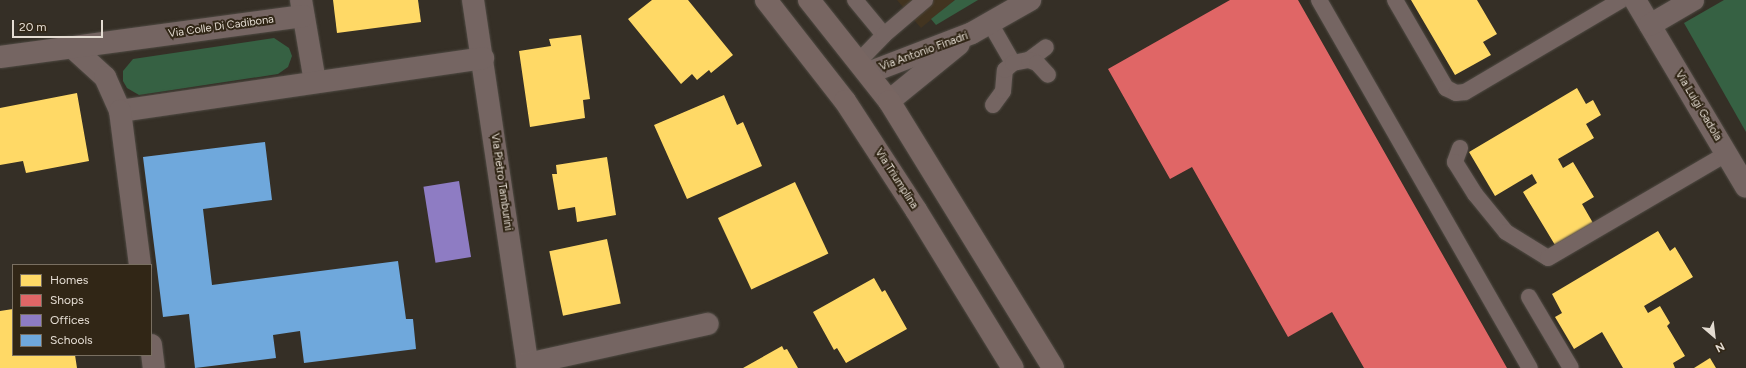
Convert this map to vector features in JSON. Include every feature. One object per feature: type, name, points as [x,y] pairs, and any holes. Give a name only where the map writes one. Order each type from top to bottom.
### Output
[{"type":"main road","name":"Via Triumplina","points":[[766,0],[845,101],[916,210],[1013,368]]},
{"type":"main road","points":[[809,0],[864,67],[889,101],[1053,368]]},
{"type":"street","name":"Via Pietro Tamburini","points":[[473,0],[483,58],[528,366],[708,324]]},
{"type":"street","points":[[981,28],[1030,0]]},
{"type":"street","name":"Via Luigi Gadola","points":[[1635,0],[1746,187]]},
{"type":"street","points":[[1650,25],[1693,0]]},
{"type":"street","name":"Via Colle Di Cadibona","points":[[0,57],[72,47],[302,8],[315,82]]},
{"type":"street","name":"Via Antonio Finadri","points":[[864,67],[981,28]]},
{"type":"street","name":"Via Antonio Finadri","points":[[889,101],[981,28]]},
{"type":"street","points":[[72,47],[105,77],[120,111],[140,264]]},
{"type":"street","points":[[120,111],[483,58]]},
{"type":"street","points":[[152,353],[154,368]]},
{"type":"lane","points":[[855,0],[884,34]]},
{"type":"lane","points":[[864,67],[884,34],[925,0]]},
{"type":"lane","points":[[1319,0],[1530,368]]},
{"type":"lane","points":[[1395,0],[1446,88],[1456,93],[1465,92],[1621,0]]},
{"type":"lane","points":[[981,28],[1013,63]]},
{"type":"lane","points":[[993,105],[1003,91],[1005,70],[1013,63],[1029,60],[1046,47]]},
{"type":"lane","points":[[1029,60],[1037,63],[1048,75]]},
{"type":"lane","points":[[1460,148],[1456,162],[1475,194],[1506,232],[1548,258],[1726,154]]},
{"type":"lane","points":[[1529,297],[1570,368]]},
{"type":"shaded area","points":[[897,0],[955,0],[921,28]]},
{"type":"green space","points":[[955,0],[978,0],[936,25],[931,19]]},
{"type":"green space","points":[[1724,0],[1746,0],[1746,132],[1684,23]]},
{"type":"green space","points":[[274,38],[289,48],[292,56],[288,67],[278,74],[139,95],[127,88],[123,81],[123,71],[133,59]]},
{"type":"building: Homes","points":[[333,0],[418,0],[421,22],[337,33]]},
{"type":"building: Homes","points":[[652,0],[688,0],[733,55],[711,73],[709,70],[697,80],[692,74],[681,84],[628,19]]},
{"type":"building: Homes","points":[[1411,0],[1477,0],[1497,34],[1483,42],[1491,55],[1455,75]]},
{"type":"building: Homes","points":[[581,35],[590,99],[583,100],[585,118],[530,127],[519,51],[551,46],[549,39]]},
{"type":"building: Homes","points":[[1577,88],[1586,104],[1593,100],[1601,115],[1586,124],[1594,138],[1558,159],[1563,168],[1573,162],[1594,197],[1582,204],[1593,223],[1555,245],[1523,192],[1537,183],[1532,174],[1495,196],[1469,152]]},
{"type":"building: Homes","points":[[77,93],[89,161],[26,173],[23,161],[0,165],[0,108]]},
{"type":"building: Homes","points":[[724,95],[737,125],[743,122],[762,166],[687,199],[654,125]]},
{"type":"building: Homes","points":[[607,157],[616,215],[577,222],[575,207],[558,210],[552,174],[557,174],[556,165]]},
{"type":"building: Homes","points":[[795,182],[828,254],[751,290],[718,218]]},
{"type":"building: Homes","points":[[1658,231],[1670,251],[1675,247],[1693,277],[1644,306],[1648,313],[1660,306],[1670,323],[1667,326],[1685,356],[1673,363],[1675,368],[1623,368],[1602,332],[1574,349],[1555,317],[1562,313],[1552,294]]},
{"type":"building: Homes","points":[[607,239],[621,304],[563,316],[549,251]]},
{"type":"building: Homes","points":[[874,278],[882,292],[885,290],[907,329],[846,363],[837,348],[834,350],[813,312]]},
{"type":"building: Homes","points":[[12,309],[12,356],[75,356],[77,368],[0,368],[0,311]]},
{"type":"building: Homes","points":[[782,346],[784,350],[787,349],[798,368],[743,368]]},
{"type":"building: Homes","points":[[1710,358],[1716,368],[1694,368]]},
{"type":"building: Shops","points":[[1230,0],[1298,0],[1507,368],[1364,368],[1332,312],[1288,337],[1192,167],[1170,179],[1108,69]]},
{"type":"building: Offices","points":[[459,181],[471,257],[435,263],[423,187]]},
{"type":"building: Schools","points":[[265,142],[272,200],[203,209],[212,285],[398,261],[406,319],[413,319],[416,349],[304,363],[300,331],[273,335],[276,358],[195,368],[189,314],[163,317],[143,157]]}]
